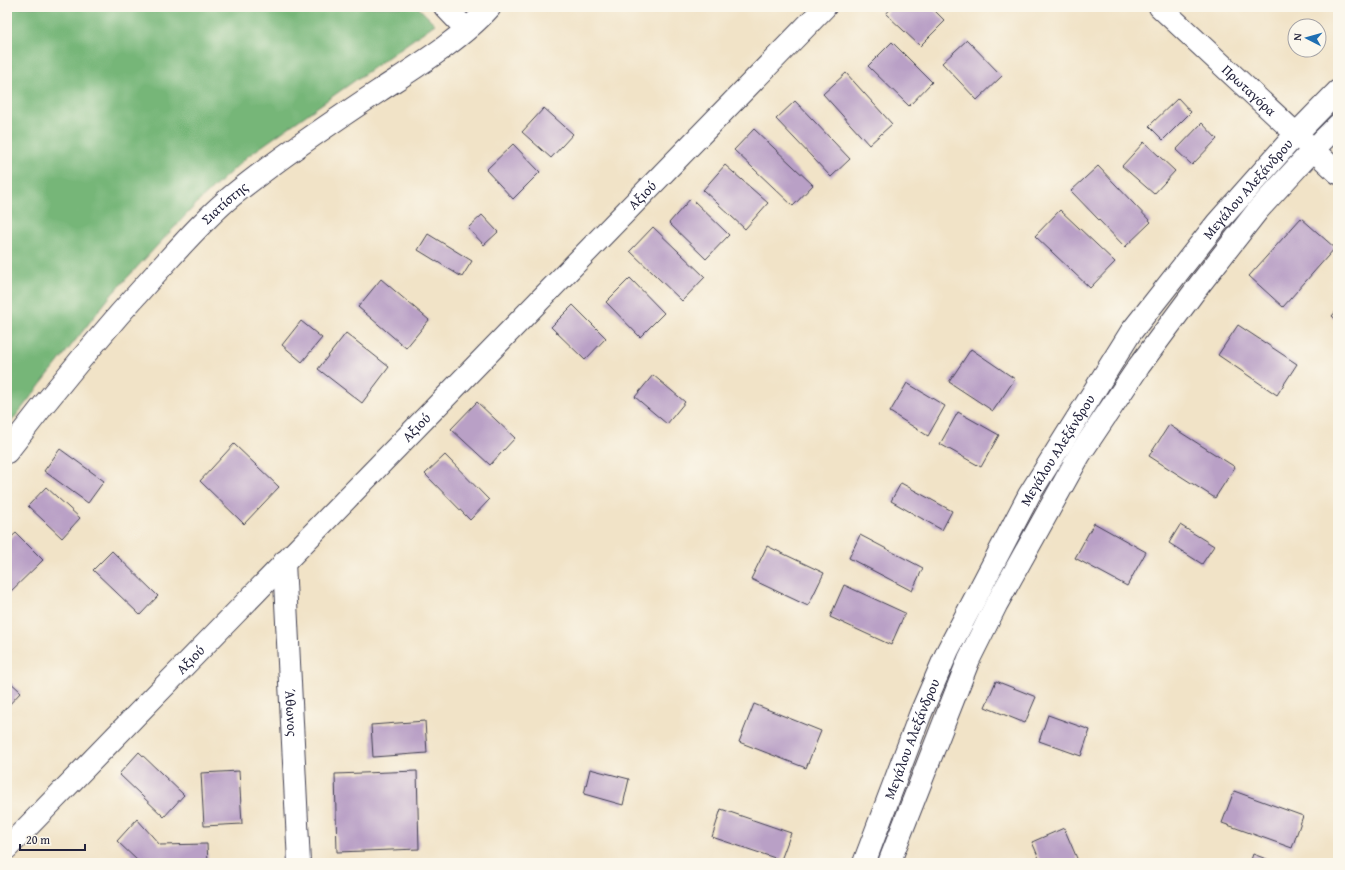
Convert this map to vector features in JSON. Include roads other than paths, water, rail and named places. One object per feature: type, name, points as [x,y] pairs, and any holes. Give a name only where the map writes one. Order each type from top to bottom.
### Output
[{"type":"street","points":[[444,7],[466,29]]},
{"type":"street","name":"Σιατίστης","points":[[7,452],[61,382],[117,316],[176,251],[231,196],[304,140],[415,67],[479,20],[490,7]]},
{"type":"street","name":"Αξιού","points":[[7,848],[825,7]]},
{"type":"street","name":"Πρωταγόρα","points":[[1160,7],[1338,173]]},
{"type":"street","name":"Μεγάλου Αλεξάνδρου","points":[[864,863],[920,715],[948,650],[1029,495],[1131,332],[1217,224],[1296,134],[1338,91]]},
{"type":"street","name":"Μεγάλου Αλεξάνδρου","points":[[889,863],[969,659],[1000,599],[1080,454],[1139,366],[1200,284],[1258,210],[1338,125]]},
{"type":"street","name":"Άθωνος","points":[[284,562],[299,863]]}]
